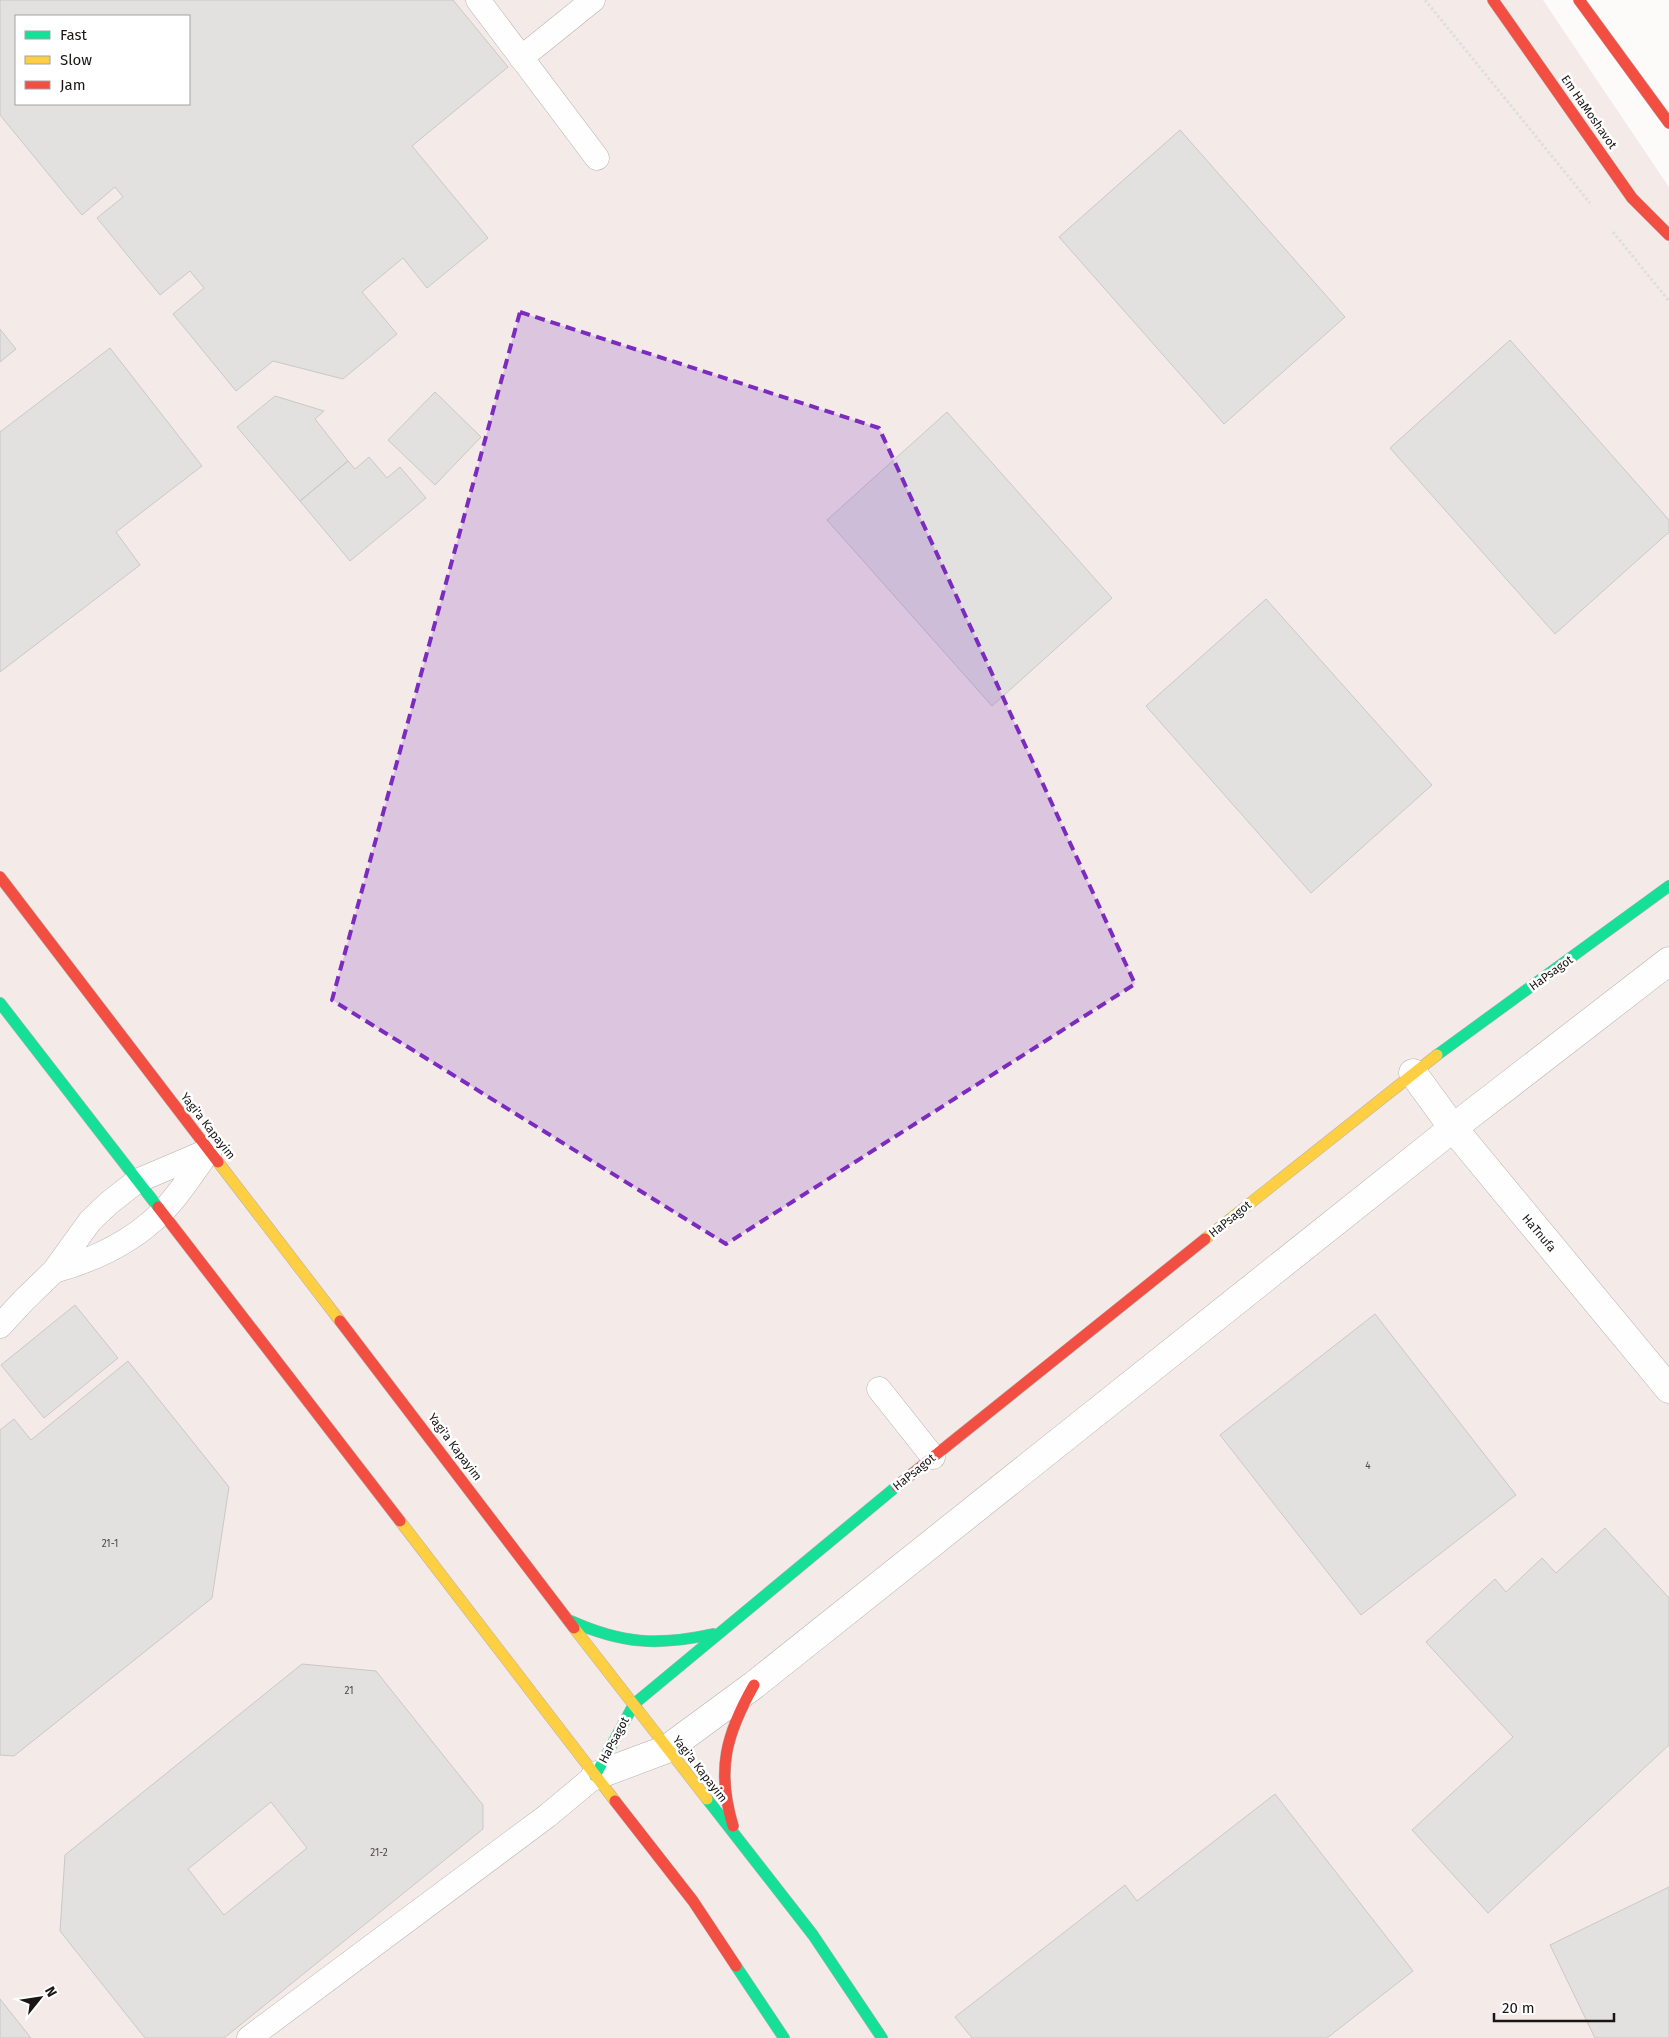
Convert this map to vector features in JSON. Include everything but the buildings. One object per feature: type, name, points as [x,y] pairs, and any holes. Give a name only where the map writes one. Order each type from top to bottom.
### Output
[{"type":"street","name":"Em HaMoshavot","points":[[1493,0],[1632,198],[1669,235]]},
{"type":"street","points":[[1579,0],[1669,123]]},
{"type":"street","name":"Yagi'a Kapayim","points":[[0,877],[667,1749],[813,1935],[882,2038]]},
{"type":"street","name":"HaPsagot","points":[[596,1776],[634,1704],[720,1632],[933,1457],[1413,1073],[1669,886]]},
{"type":"street","name":"HaPsagot","points":[[596,1776],[667,1749],[754,1685],[1453,1128],[1669,962]]},
{"type":"street","points":[[0,1003],[693,1900],[784,2038]]},
{"type":"street","name":"HaTnufa","points":[[1413,1073],[1453,1128],[1669,1389]]},
{"type":"street","points":[[570,1620],[592,1631],[623,1641],[642,1644],[686,1641],[720,1632]]},
{"type":"street","points":[[738,1841],[725,1805],[723,1760],[738,1711],[754,1685]]},
{"type":"lane","points":[[478,0],[597,158]]},
{"type":"lane","points":[[521,58],[593,0]]},
{"type":"lane","points":[[0,1326],[54,1272],[90,1221],[137,1181],[210,1150]]},
{"type":"lane","points":[[54,1272],[85,1262],[118,1246],[162,1213],[210,1150]]},
{"type":"lane","points":[[879,1389],[933,1457]]},
{"type":"lane","points":[[249,2038],[539,1822],[596,1776]]},
{"type":"path","points":[[1425,0],[1594,208]]},
{"type":"path","points":[[1606,224],[1669,301]]},
{"type":"highlighted area","points":[[520,312],[879,428],[1135,984],[726,1244],[332,1000]]},
{"type":"shaded area","points":[[0,0],[1543,0],[1669,187],[1669,2038],[0,2038]]},
{"type":"traffic: fast","points":[[1437,1055],[1669,886]]},
{"type":"traffic: fast","points":[[0,1003],[158,1207]]},
{"type":"traffic: fast","points":[[595,1776],[634,1704],[897,1486]]},
{"type":"traffic: fast","points":[[571,1621],[607,1634],[641,1641],[675,1640],[713,1634]]},
{"type":"traffic: fast","points":[[707,1799],[813,1935],[882,2038]]},
{"type":"traffic: fast","points":[[736,1966],[784,2038]]},
{"type":"traffic: slow","points":[[1205,1239],[1437,1055]]},
{"type":"traffic: slow","points":[[218,1162],[340,1321]]},
{"type":"traffic: slow","points":[[400,1521],[615,1801]]},
{"type":"traffic: slow","points":[[574,1628],[707,1799]]},
{"type":"traffic: jam","points":[[1493,0],[1632,198],[1669,235]]},
{"type":"traffic: jam","points":[[1579,0],[1669,123]]},
{"type":"traffic: jam","points":[[0,877],[218,1162]]},
{"type":"traffic: jam","points":[[158,1207],[400,1521]]},
{"type":"traffic: jam","points":[[897,1486],[1205,1239]]},
{"type":"traffic: jam","points":[[340,1321],[574,1628]]},
{"type":"traffic: jam","points":[[733,1826],[725,1787],[727,1753],[737,1720],[754,1685]]},
{"type":"traffic: jam","points":[[615,1801],[693,1901],[736,1966]]}]
